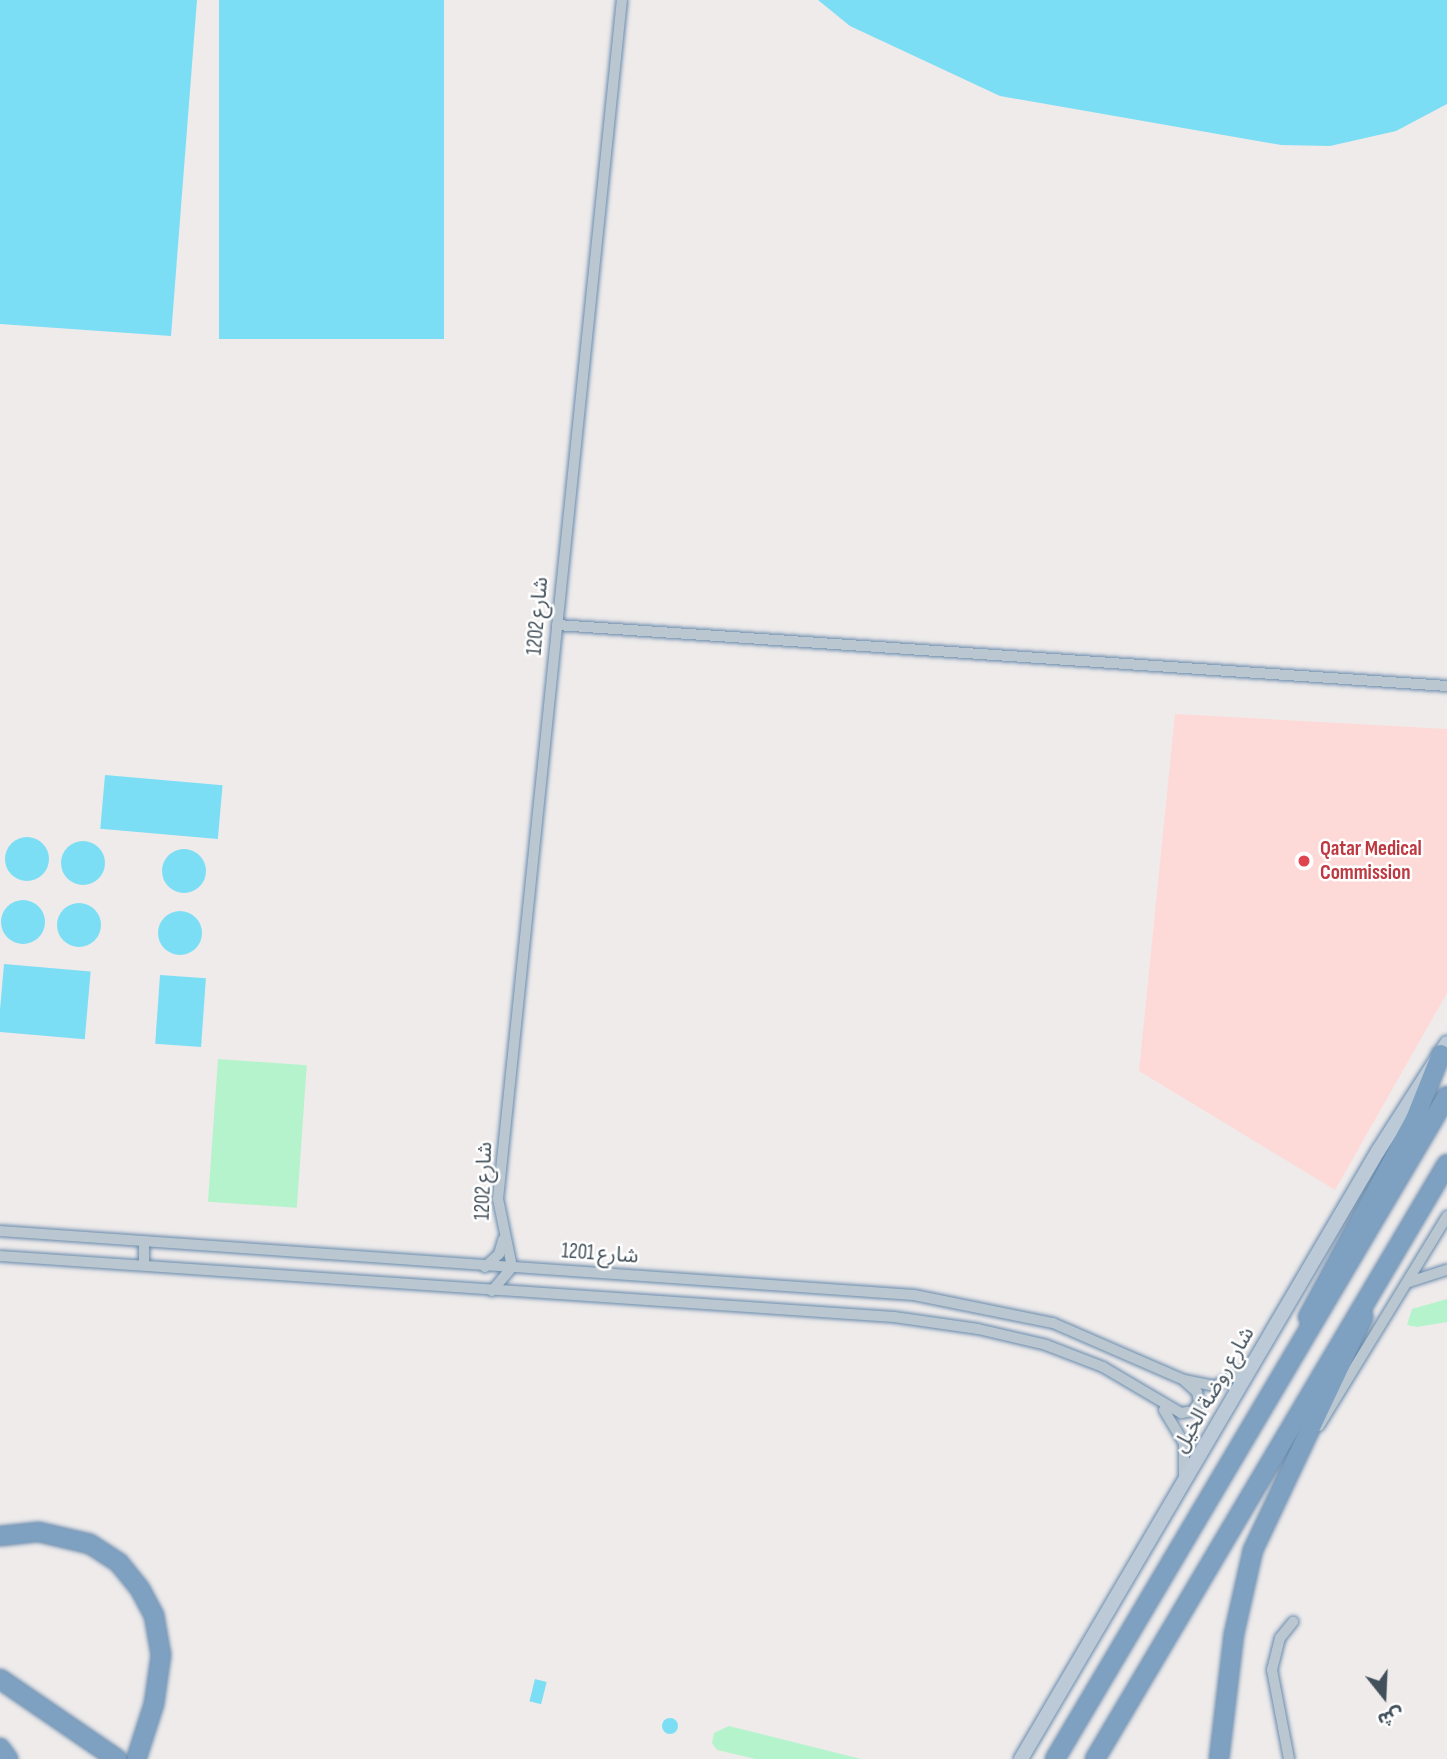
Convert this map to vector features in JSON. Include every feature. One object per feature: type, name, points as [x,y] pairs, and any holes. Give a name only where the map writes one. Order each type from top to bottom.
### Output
[{"type":"highway","points":[[1293,1360],[1321,1286],[1415,1119],[1444,1049]]},
{"type":"highway","points":[[1055,1759],[1447,1096]]},
{"type":"highway","points":[[1095,1759],[1447,1164]]},
{"type":"highway","points":[[1219,1759],[1241,1596],[1253,1550],[1292,1463],[1354,1342],[1369,1293]]},
{"type":"highway","points":[[0,1536],[39,1532],[89,1544],[119,1563],[141,1589],[154,1615],[161,1655],[154,1704],[137,1758]]},
{"type":"highway","points":[[0,1679],[117,1759]]},
{"type":"highway","points":[[1223,1727],[1227,1759]]},
{"type":"highway","points":[[0,1748],[8,1759]]},
{"type":"street","name":"شارع 1202","points":[[512,1267],[503,1236],[498,1199],[622,0]]},
{"type":"street","points":[[557,625],[1447,686]]},
{"type":"street","name":"شارع روضة الخيل","points":[[1021,1759],[1181,1493],[1378,1151],[1444,1049]]},
{"type":"street","points":[[1292,1463],[1331,1407],[1447,1216]]},
{"type":"street","name":"شارع 1201","points":[[0,1231],[914,1295],[979,1305],[1053,1323],[1184,1380],[1215,1385],[1255,1365]]},
{"type":"street","name":"شارع 1202","points":[[485,1266],[499,1254],[503,1236]]},
{"type":"street","points":[[144,1242],[144,1263]]},
{"type":"street","name":"شارع 1201","points":[[0,1256],[144,1263],[492,1291],[894,1317],[978,1329],[1079,1357],[1119,1376],[1156,1402],[1172,1418],[1184,1443],[1181,1493]]},
{"type":"street","points":[[492,1291],[512,1267]]},
{"type":"street","points":[[1405,1284],[1419,1276],[1447,1270]]},
{"type":"street","name":"شارع 1201","points":[[1156,1402],[1181,1413],[1193,1411],[1199,1396],[1184,1380]]},
{"type":"street","points":[[1289,1759],[1272,1670],[1280,1638],[1293,1622]]},
{"type":"shaded area","name":"Qatar Medical Commission","points":[[1175,714],[1447,729],[1447,993],[1335,1190],[1139,1071]]},
{"type":"green space","points":[[218,1059],[307,1065],[297,1208],[208,1202]]},
{"type":"green space","points":[[1447,1299],[1447,1322],[1417,1327],[1407,1325],[1412,1309]]},
{"type":"green space","points":[[729,1726],[861,1759],[756,1759],[717,1750],[712,1743],[714,1733]]},
{"type":"water","points":[[0,0],[197,0],[171,336],[0,324]]},
{"type":"water","points":[[219,0],[444,0],[444,339],[219,339]]},
{"type":"water","points":[[818,0],[1447,0],[1447,104],[1396,131],[1330,146],[1281,145],[1000,96],[850,26]]},
{"type":"water","points":[[105,775],[223,785],[218,839],[100,829]]},
{"type":"water","points":[[27,837],[43,843],[49,859],[43,875],[27,881],[11,875],[5,859],[11,843]]},
{"type":"water","points":[[83,841],[99,847],[105,863],[99,879],[83,885],[67,879],[61,863],[67,847]]},
{"type":"water","points":[[184,849],[200,855],[206,871],[200,887],[184,893],[168,887],[162,871],[168,855]]},
{"type":"water","points":[[23,900],[39,906],[45,922],[39,938],[23,944],[7,938],[1,922],[7,906]]},
{"type":"water","points":[[79,903],[95,909],[101,925],[95,941],[79,947],[63,941],[57,925],[63,909]]},
{"type":"water","points":[[180,911],[196,917],[202,933],[196,949],[180,955],[164,949],[158,933],[164,917]]},
{"type":"water","points":[[4,964],[91,972],[85,1039],[0,1032]]},
{"type":"water","points":[[160,975],[206,978],[201,1047],[155,1044]]},
{"type":"water","points":[[535,1679],[547,1682],[541,1704],[529,1701]]},
{"type":"water","points":[[670,1718],[676,1720],[676,1732],[670,1734],[664,1732],[662,1726],[664,1720]]},
{"type":"place","name":"Qatar Medical Commission","points":[[1304,861]]}]
